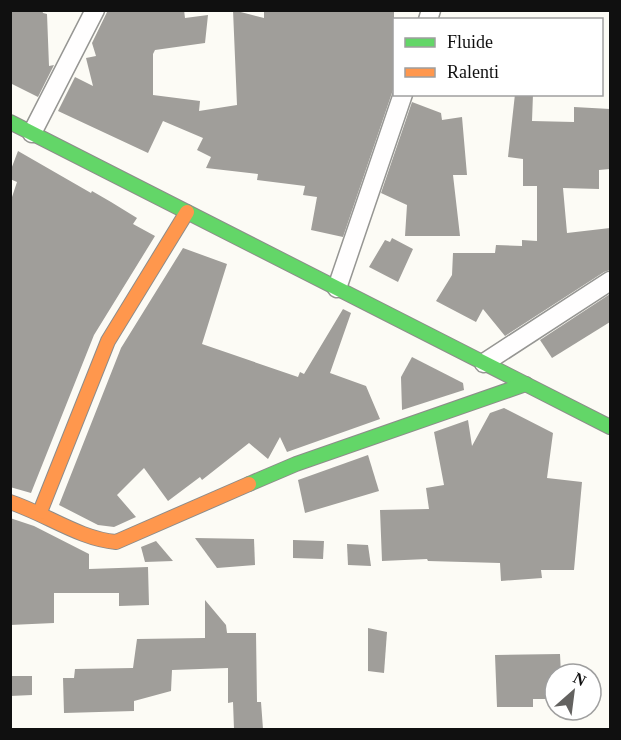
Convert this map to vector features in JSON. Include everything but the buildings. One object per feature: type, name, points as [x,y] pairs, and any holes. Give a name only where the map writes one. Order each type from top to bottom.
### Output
[{"type":"street","points":[[32,133],[95,10]]},
{"type":"street","points":[[337,288],[402,96]]},
{"type":"street","points":[[10,122],[610,427]]},
{"type":"street","points":[[40,512],[108,341],[187,212]]},
{"type":"street","points":[[484,363],[610,281]]},
{"type":"street","points":[[10,502],[40,512],[94,540],[116,542],[296,464],[526,384]]},
{"type":"traffic: fast","points":[[10,122],[610,427]]},
{"type":"traffic: fast","points":[[249,484],[296,464],[526,384]]},
{"type":"traffic: slow","points":[[40,512],[108,341],[187,212]]},
{"type":"traffic: slow","points":[[10,502],[89,536],[116,542],[249,484]]}]
